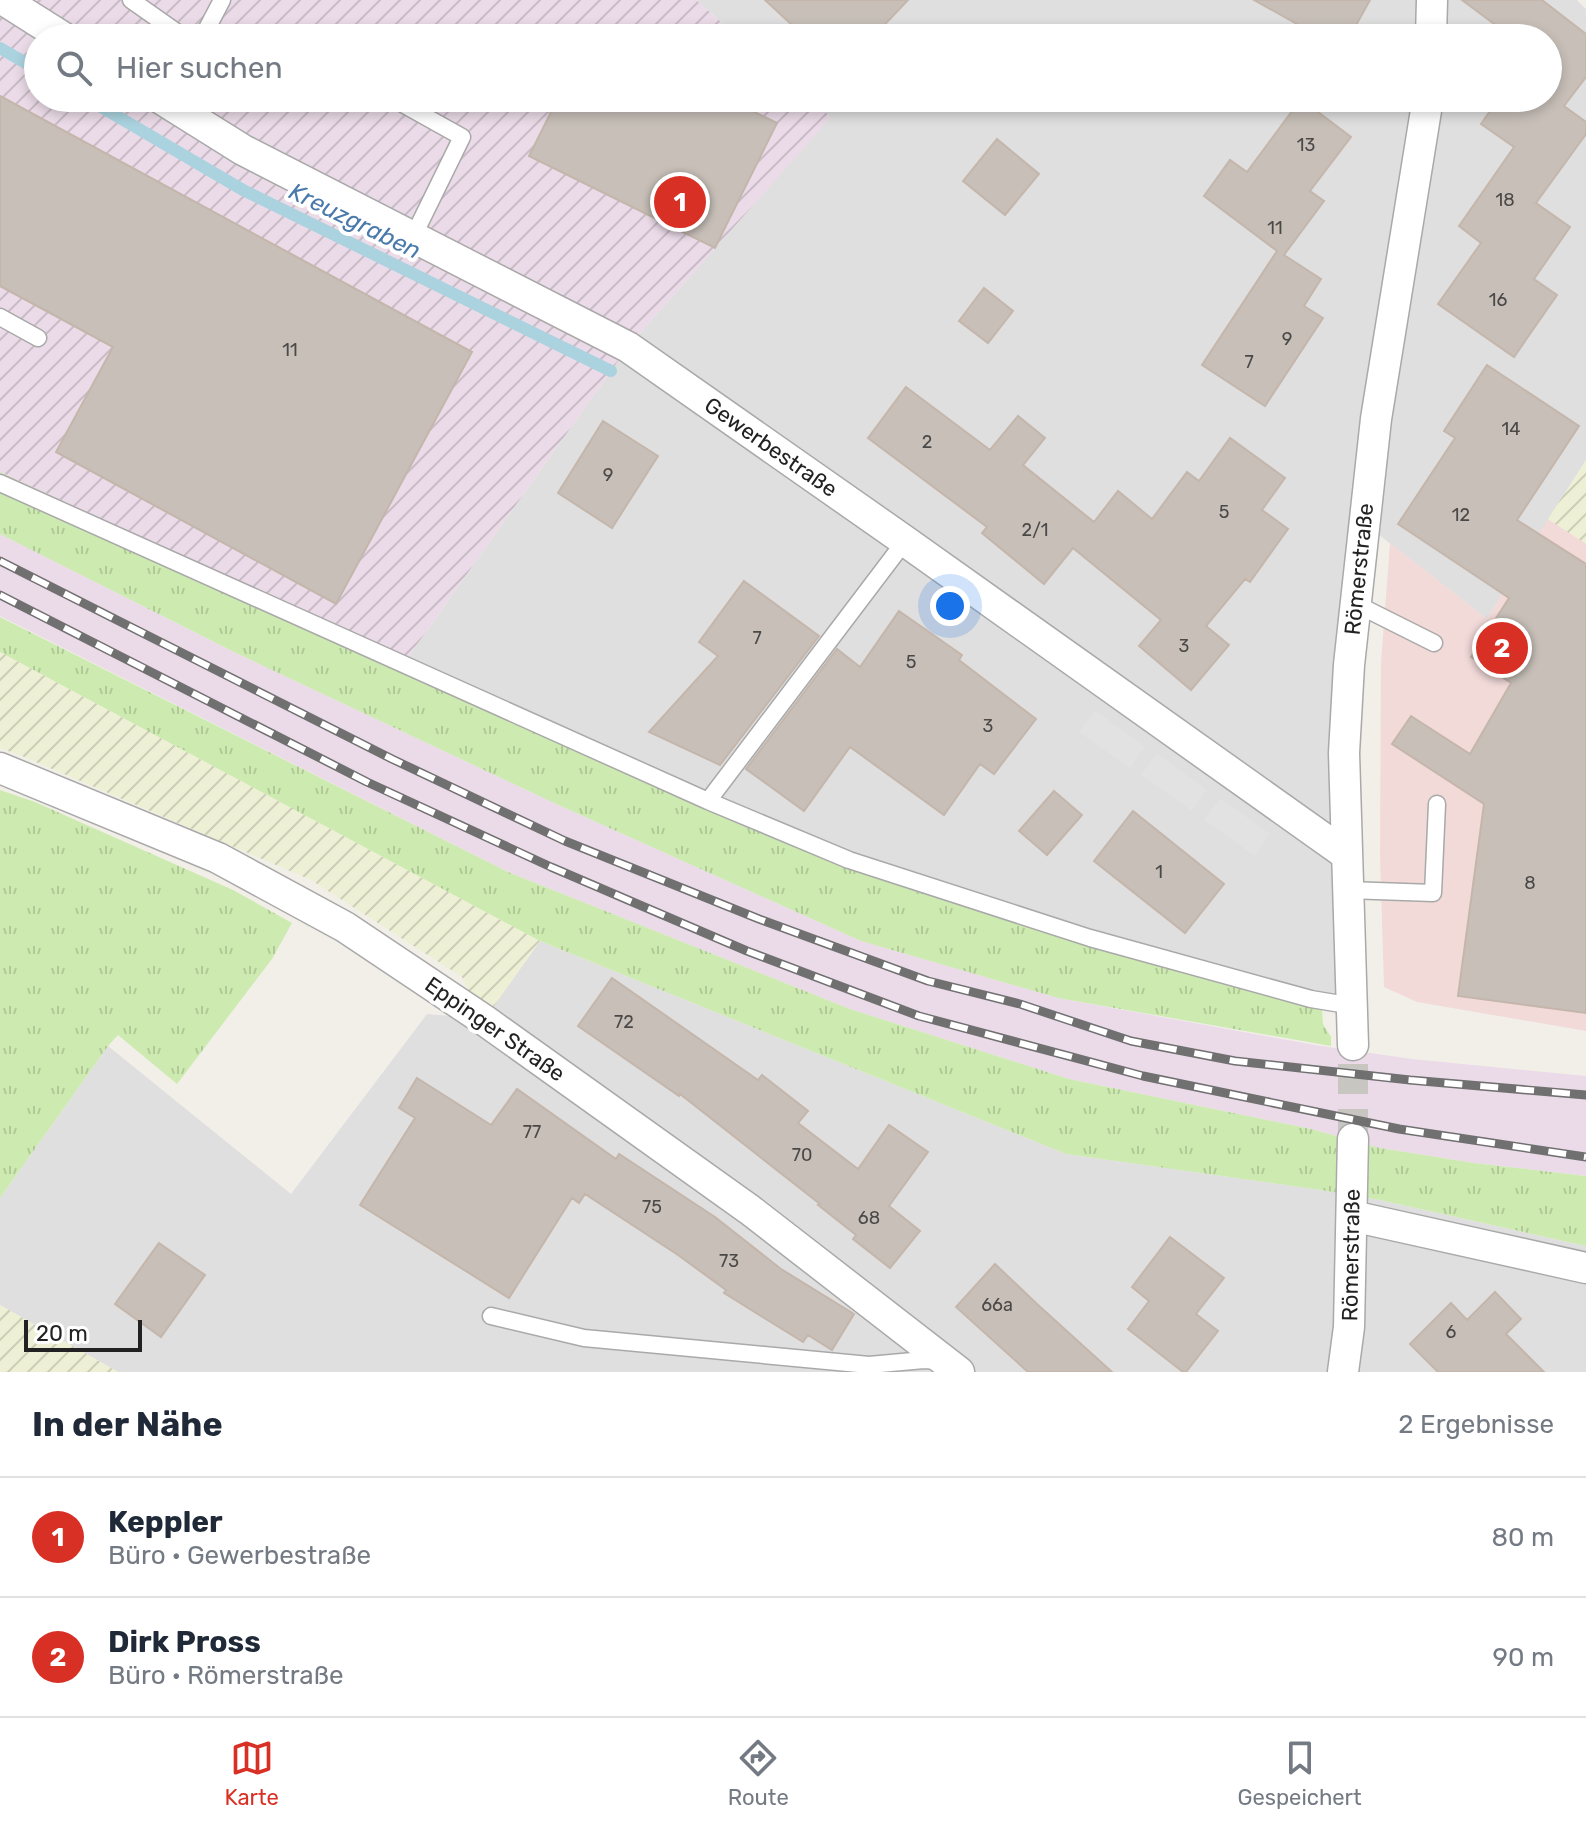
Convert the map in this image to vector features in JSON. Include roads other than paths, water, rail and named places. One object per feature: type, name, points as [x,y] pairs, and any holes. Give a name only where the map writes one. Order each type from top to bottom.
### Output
[{"type":"street","points":[[4,0],[42,24]]},
{"type":"street","points":[[1431,24],[1432,0]]},
{"type":"street","name":"Gewerbestraße","points":[[185,112],[243,150],[628,347],[1347,855]]},
{"type":"street","name":"Römerstraße","points":[[1353,1045],[1344,753],[1349,665],[1376,419],[1426,112]]},
{"type":"street","name":"Eppinger Straße","points":[[0,768],[218,858],[345,927],[484,1020],[750,1210],[954,1367]]},
{"type":"street","name":"Römerstraße","points":[[1343,1372],[1349,1327],[1353,1139]]},
{"type":"street","points":[[1352,1216],[1586,1268]]},
{"type":"lane","points":[[131,0],[165,24]]},
{"type":"lane","points":[[209,24],[222,0]]},
{"type":"lane","points":[[413,237],[462,137],[417,112]]},
{"type":"lane","points":[[0,317],[38,338]]},
{"type":"lane","points":[[0,483],[708,801],[849,860],[1090,938],[1311,999],[1353,1006]]},
{"type":"lane","points":[[708,801],[905,541]]},
{"type":"lane","points":[[1356,604],[1434,643]]},
{"type":"lane","points":[[1348,890],[1433,893],[1437,804]]},
{"type":"lane","name":"Eppinger Straße","points":[[491,1316],[584,1338],[869,1365],[924,1360],[954,1367]]},
{"type":"waterway","name":"Kreuzgraben","points":[[0,48],[24,62]]},
{"type":"waterway","name":"Kreuzgraben","points":[[110,112],[243,190],[611,371]]},
{"type":"tunnel","points":[[1353,1045],[1353,1139]]},
{"type":"railway","points":[[0,561],[392,759],[565,841],[759,919],[928,981],[1020,1004],[1131,1041],[1235,1061],[1586,1095]]},
{"type":"railway","points":[[0,595],[367,782],[551,867],[747,951],[919,1016],[1143,1076],[1399,1129],[1586,1157]]},
{"type":"place","name":"Keppler","points":[[680,202]]},
{"type":"place","name":"Dirk Pross","points":[[1502,648]]}]
